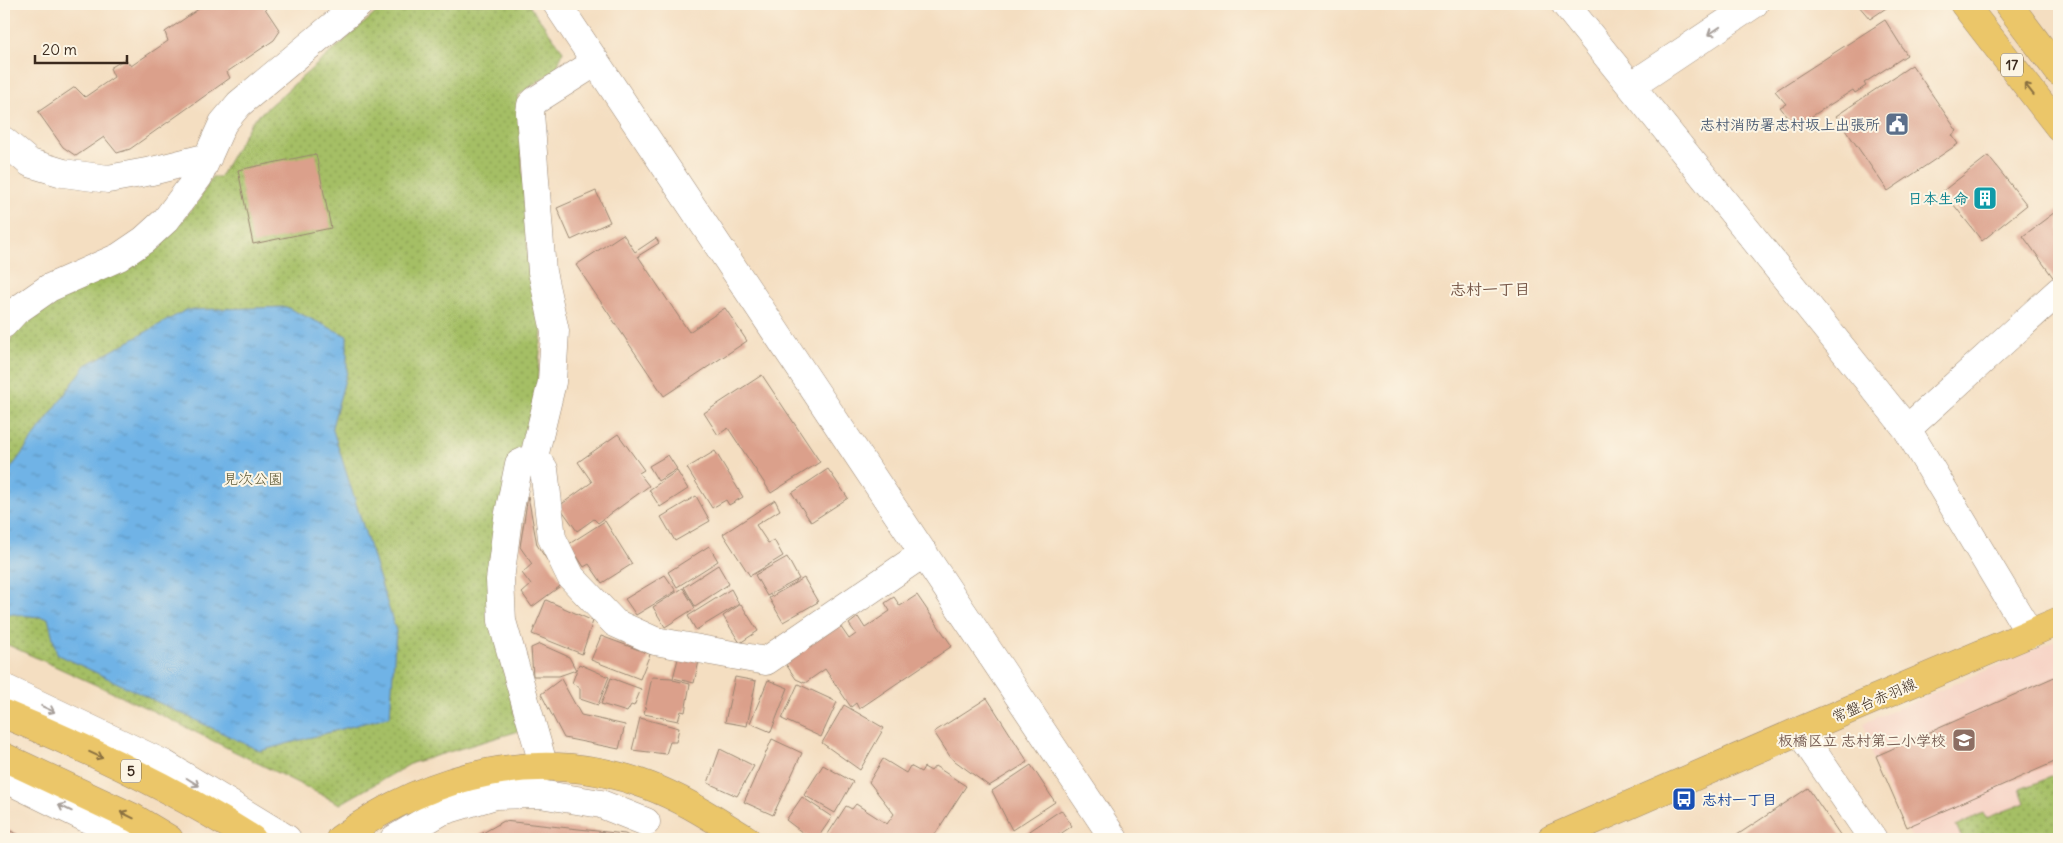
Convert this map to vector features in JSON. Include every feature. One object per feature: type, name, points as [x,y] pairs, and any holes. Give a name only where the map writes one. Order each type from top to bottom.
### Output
[{"type":"main road","name":"17","points":[[1964,4],[2059,127]]},
{"type":"main road","name":"17","points":[[2008,4],[2059,72]]},
{"type":"main road","name":"常盤台赤羽線","points":[[1558,838],[1799,731],[2059,621]]},
{"type":"main road","name":"5","points":[[4,714],[136,774],[228,823],[252,839]]},
{"type":"main road","points":[[4,757],[134,818],[169,839]]},
{"type":"main road","points":[[340,839],[381,813],[436,800],[456,779],[520,767],[544,767],[604,773],[649,786],[692,805],[746,839]]},
{"type":"street","points":[[8,314],[49,288],[119,257],[144,240],[166,220],[199,176],[223,123],[239,104],[359,4]]},
{"type":"street","points":[[557,4],[1114,839]]},
{"type":"street","points":[[1565,4],[1907,429],[2030,634]]},
{"type":"street","points":[[1631,86],[1754,4]]},
{"type":"street","points":[[534,457],[552,382],[555,331],[542,272],[530,113],[531,105],[596,62]]},
{"type":"street","points":[[4,141],[30,163],[63,173],[108,178],[152,171],[208,157]]},
{"type":"street","points":[[1907,429],[2059,291]]},
{"type":"street","points":[[534,457],[544,469],[552,538],[572,577],[615,623],[655,642],[766,661],[924,553]]},
{"type":"street","points":[[534,457],[518,464],[508,518],[500,580],[502,622],[544,767]]},
{"type":"street","points":[[4,688],[164,764],[287,839]]},
{"type":"street","points":[[1799,731],[1873,839]]},
{"type":"street","points":[[4,778],[98,824],[124,839]]},
{"type":"street","points":[[394,839],[436,800],[495,795],[540,794],[601,804],[646,822]]},
{"type":"shaded area","name":"板橋区立 志村第二小学校","points":[[2059,639],[2059,839],[1913,839],[1906,829],[1872,756],[1864,723]]},
{"type":"green space","name":"見次公園","points":[[386,4],[528,4],[563,51],[557,68],[518,96],[529,274],[542,330],[537,385],[526,442],[511,457],[492,620],[519,731],[412,763],[340,804],[153,711],[4,643],[4,353],[23,316],[180,223],[199,200],[212,177],[220,177],[252,121]]},
{"type":"green space","points":[[2059,774],[2059,839],[1963,839],[1956,826],[1983,813],[1986,818],[2025,803],[2020,789]]},
{"type":"water","points":[[286,307],[347,336],[347,372],[332,427],[396,631],[390,716],[260,751],[57,654],[48,618],[4,613],[4,478],[86,365],[186,310]]},
{"type":"building","points":[[206,4],[262,4],[280,31],[274,40],[227,72],[230,78],[130,149],[117,153],[104,137],[76,156],[63,147],[38,112],[75,87],[85,97],[114,77],[110,68],[125,59],[131,66],[168,41],[165,32]]},
{"type":"building","points":[[1859,4],[1892,4],[1870,19]]},
{"type":"building","points":[[1885,20],[1907,55],[1864,83],[1866,86],[1855,93],[1853,90],[1795,127],[1780,107],[1786,104],[1775,91]]},
{"type":"building","name":"志村消防署志村坂上出張所","points":[[1912,65],[1957,131],[1952,135],[1958,144],[1888,191],[1836,116]]},
{"type":"building","points":[[316,154],[331,228],[253,244],[238,170]]},
{"type":"building","name":"日本生命","points":[[1988,156],[2027,205],[1982,241],[1943,191]]},
{"type":"building","points":[[596,191],[610,222],[571,240],[557,208]]},
{"type":"building","points":[[2059,209],[2059,276],[2055,280],[2023,236]]},
{"type":"building","points":[[623,234],[635,252],[656,238],[659,243],[638,256],[689,332],[725,308],[747,341],[664,396],[576,265]]},
{"type":"building","points":[[762,375],[820,462],[771,493],[728,428],[718,435],[704,413]]},
{"type":"building","points":[[618,434],[644,470],[639,473],[649,486],[598,523],[594,519],[577,531],[559,506],[592,482],[578,462]]},
{"type":"building","points":[[715,451],[743,497],[729,505],[726,500],[712,508],[687,468]]},
{"type":"building","points":[[668,455],[677,469],[658,481],[649,466]]},
{"type":"building","points":[[828,469],[848,498],[811,522],[792,493]]},
{"type":"building","points":[[677,471],[688,489],[660,507],[649,490]]},
{"type":"building","points":[[528,496],[537,545],[563,584],[532,607],[522,593],[531,585],[522,573],[532,564],[520,547]]},
{"type":"building","points":[[696,496],[710,521],[675,541],[661,517]]},
{"type":"building","points":[[775,500],[780,510],[756,525],[768,543],[774,540],[783,556],[750,576],[723,534]]},
{"type":"building","points":[[605,521],[632,564],[602,583],[589,564],[584,567],[569,544]]},
{"type":"building","points":[[709,546],[718,561],[677,587],[668,572]]},
{"type":"building","points":[[787,557],[799,579],[767,596],[755,575]]},
{"type":"building","points":[[718,565],[729,584],[695,606],[684,587]]},
{"type":"building","points":[[665,575],[676,591],[636,615],[625,599]]},
{"type":"building","points":[[804,578],[818,602],[783,622],[769,598]]},
{"type":"building","points":[[683,588],[695,608],[665,627],[653,607]]},
{"type":"building","points":[[731,589],[739,604],[696,630],[688,616]]},
{"type":"building","points":[[917,595],[952,646],[859,709],[856,703],[851,707],[825,669],[805,683],[796,679],[783,660],[838,623],[849,639],[856,634],[849,624],[858,617],[865,628],[890,611],[885,603],[894,597],[900,606]]},
{"type":"building","points":[[546,600],[593,621],[582,654],[532,634]]},
{"type":"building","points":[[741,604],[758,631],[740,643],[723,616]]},
{"type":"building","points":[[601,636],[650,654],[640,679],[591,660]]},
{"type":"building","points":[[540,644],[569,657],[576,670],[559,676],[533,676],[531,648]]},
{"type":"building","points":[[679,655],[699,661],[694,683],[673,678]]},
{"type":"building","points":[[579,664],[609,677],[598,705],[580,699],[580,688],[572,683]]},
{"type":"building","points":[[2059,675],[2059,760],[1907,827],[1876,756]]},
{"type":"building","points":[[652,677],[672,678],[673,680],[690,684],[685,712],[681,711],[678,721],[644,714]]},
{"type":"building","points":[[735,677],[756,681],[747,726],[725,722]]},
{"type":"building","points":[[611,678],[641,689],[634,706],[631,705],[627,712],[601,704]]},
{"type":"building","points":[[561,679],[581,715],[625,725],[619,749],[564,738],[541,694]]},
{"type":"building","points":[[768,680],[788,688],[771,732],[750,723]]},
{"type":"building","points":[[798,684],[837,702],[821,737],[782,719]]},
{"type":"building","points":[[987,698],[1028,762],[989,786],[951,758],[934,732]]},
{"type":"building","points":[[844,705],[884,728],[860,770],[822,743]]},
{"type":"building","points":[[640,718],[679,728],[676,742],[670,742],[666,754],[632,750]]},
{"type":"building","points":[[772,739],[802,753],[773,815],[744,802]]},
{"type":"building","points":[[720,749],[754,766],[737,796],[708,783]]},
{"type":"building","points":[[883,759],[906,773],[910,766],[921,772],[924,767],[931,771],[935,766],[966,786],[932,839],[829,839],[826,837],[846,806],[852,809],[856,804],[887,824],[894,814],[869,782]]},
{"type":"building","points":[[823,765],[853,782],[835,813],[804,795]]},
{"type":"building","points":[[1031,765],[1055,802],[1012,830],[992,791]]},
{"type":"building","points":[[1808,788],[1843,839],[1731,839]]},
{"type":"building","points":[[802,797],[832,817],[817,839],[811,839],[786,820]]},
{"type":"building","points":[[1061,810],[1072,826],[1053,839],[1018,839]]},
{"type":"building","points":[[504,821],[625,834],[634,839],[472,839]]},
{"type":"building","points":[[4,828],[28,839],[4,839]]},
{"type":"place","name":"志村消防署志村坂上出張所","points":[[1897,124]]},
{"type":"place","name":"日本生命","points":[[1985,198]]},
{"type":"place","name":"板橋区立 志村第二小学校","points":[[1964,740]]},
{"type":"place","name":"志村一丁目","points":[[1684,799]]},
{"type":"district","name":"志村一丁目","points":[[1490,289]]}]
